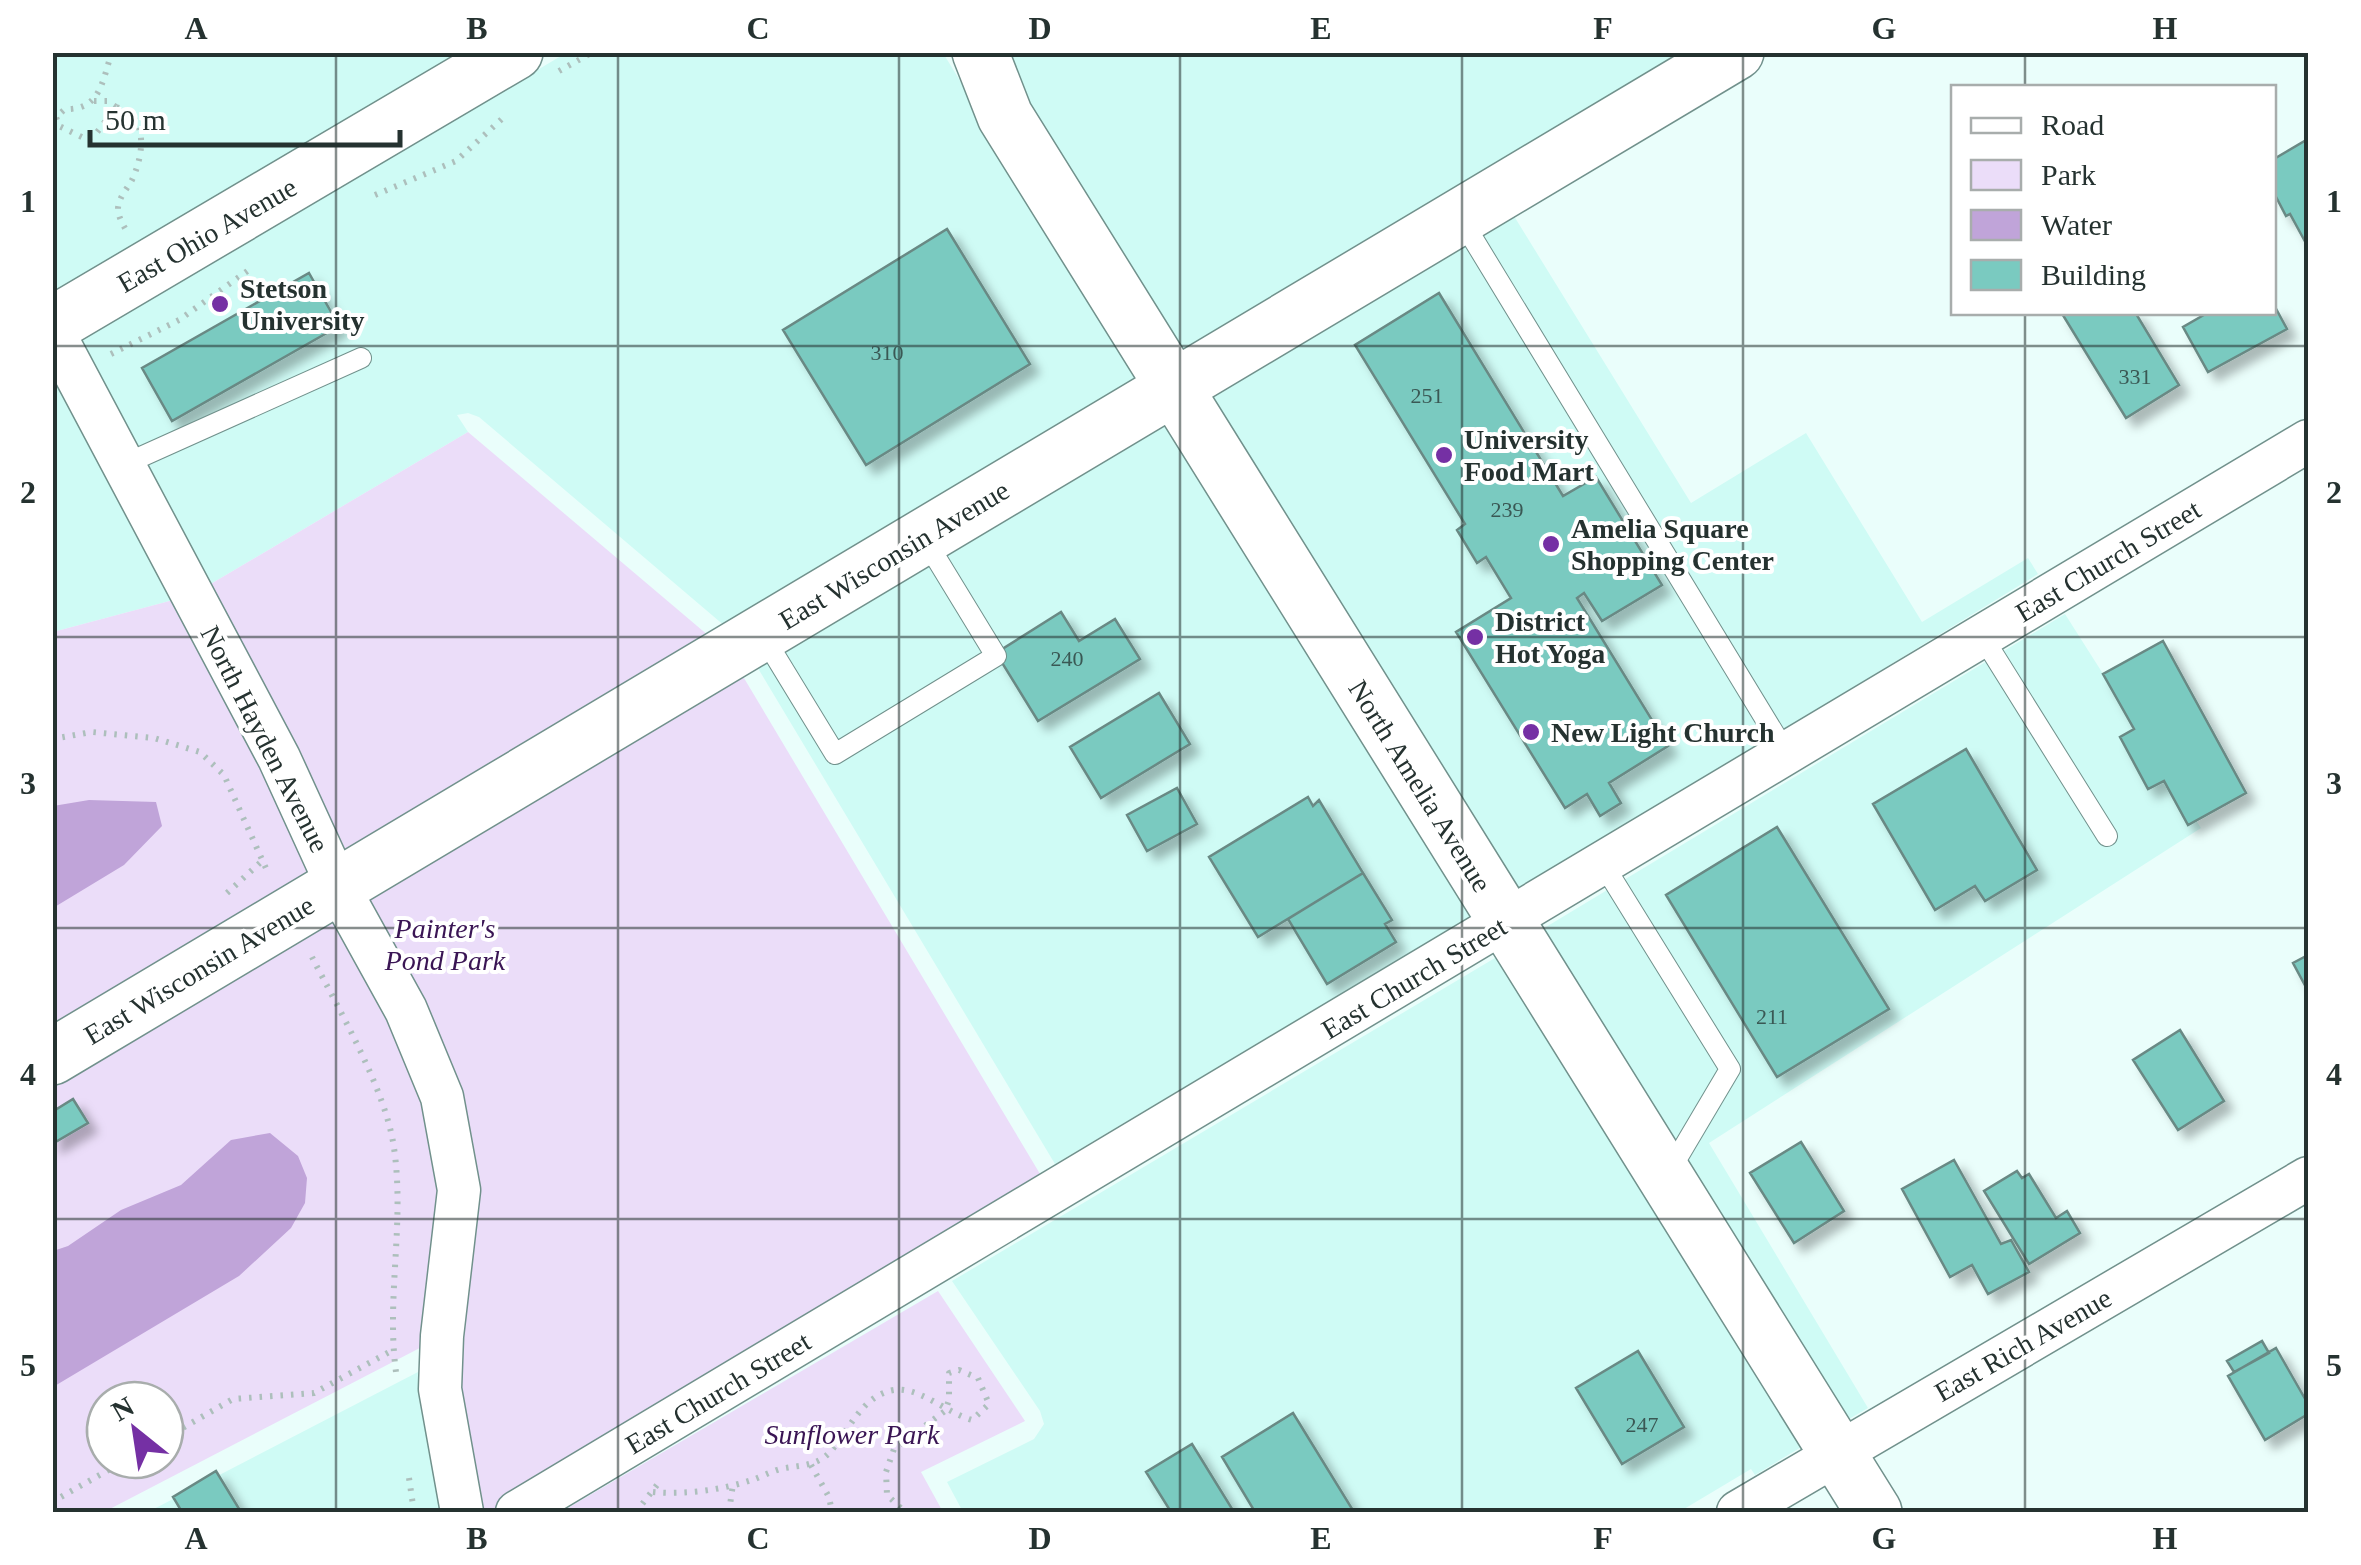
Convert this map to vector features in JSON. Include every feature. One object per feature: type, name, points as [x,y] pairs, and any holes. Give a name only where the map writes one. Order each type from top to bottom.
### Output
[{"type":"street","name":"East Ohio Avenue","points":[[52,328],[516,52]]},
{"type":"street","name":"North Amelia Avenue","points":[[939,52],[956,80],[1005,116]]},
{"type":"street","name":"North Amelia Avenue","points":[[980,52],[1005,116],[1874,1512]]},
{"type":"street","name":"East Wisconsin Avenue","points":[[52,1058],[1736,52]]},
{"type":"street","name":"North Hayden Avenue","points":[[52,328],[279,758],[338,887],[406,1010],[442,1098],[460,1190],[442,1336],[440,1389],[462,1512]]},
{"type":"street","name":"East Church Street","points":[[517,1512],[2308,440]]},
{"type":"street","name":"East Rich Avenue","points":[[1738,1512],[2308,1178]]},
{"type":"lane","points":[[1460,217],[1786,753]]},
{"type":"lane","points":[[125,464],[361,358]]},
{"type":"lane","points":[[762,634],[835,754],[996,656],[924,538]]},
{"type":"lane","points":[[1982,636],[2107,836]]},
{"type":"lane","points":[[1603,864],[1730,1069],[1666,1178]]},
{"type":"path","points":[[94,101],[112,52]]},
{"type":"path","points":[[116,107],[96,135],[86,139],[59,126],[56,117],[65,109],[81,110],[94,101],[108,100],[137,122],[143,140],[132,179],[118,203],[120,219],[130,236]]},
{"type":"path","points":[[52,738],[92,732],[154,738],[200,752],[224,775],[239,813],[336,1004],[378,1096],[394,1146],[397,1268],[393,1350],[398,1386]]},
{"type":"path","points":[[185,1427],[233,1399],[314,1393],[393,1350]]},
{"type":"path","points":[[653,1492],[676,1494],[812,1465],[829,1453],[849,1422],[870,1402],[892,1390],[912,1390],[945,1411],[972,1420],[989,1404],[978,1378],[958,1370],[949,1372],[945,1411],[894,1449],[886,1472],[887,1495],[905,1512]]},
{"type":"path","points":[[812,1465],[832,1512]]},
{"type":"path","points":[[636,1512],[658,1486],[657,1474]]},
{"type":"path","points":[[409,1476],[414,1512]]},
{"type":"path","points":[[52,1502],[91,1480]]},
{"type":"path","points":[[730,1512],[733,1484]]},
{"type":"shaded area","points":[[53,53],[514,53],[308,176],[323,198],[566,53],[943,53],[1143,378],[726,627],[479,417],[468,413],[457,415],[468,432],[192,595],[53,632]]},
{"type":"shaded area","points":[[971,53],[1736,53],[1174,387]]},
{"type":"shaded area","points":[[1509,208],[1691,503],[1806,433],[1922,622],[2028,558],[2038,574],[1510,898],[1201,396]]},
{"type":"shaded area","points":[[1169,419],[1475,914],[1055,1164],[756,665]]},
{"type":"shaded area","points":[[2065,614],[2201,828],[1709,1143],[1868,1408],[1844,1422],[1536,933]]},
{"type":"shaded area","points":[[1500,955],[1808,1443],[1755,1475],[1751,1469],[1679,1512],[963,1512],[947,1482],[1034,1439],[1044,1424],[1040,1411],[952,1281]]},
{"type":"shaded area","points":[[418,1372],[440,1512],[148,1512]]},
{"type":"green space","name":"Painter's Pond Park","points":[[468,432],[729,653],[1052,1194],[517,1512],[462,1512],[441,1337],[185,1470],[185,1380],[85,1380],[85,1480],[166,1480],[104,1512],[53,1512],[53,632],[192,595]]},
{"type":"green space","name":"Sunflower Park","points":[[938,1291],[1025,1421],[921,1472],[943,1512],[561,1512]]},
{"type":"water","points":[[89,800],[156,802],[162,826],[124,865],[53,908],[53,806]]},
{"type":"water","points":[[270,1133],[298,1156],[307,1178],[305,1203],[291,1228],[239,1276],[53,1387],[53,1251],[68,1246],[121,1210],[181,1185],[231,1140]]},
{"type":"building","points":[[2308,139],[2308,247],[2276,197],[2276,158]]},
{"type":"building","points":[[947,229],[1030,364],[866,465],[783,330]]},
{"type":"building","points":[[309,273],[339,326],[172,421],[142,368]]},
{"type":"building","name":"Amelia Square Shopping Center","points":[[1439,293],[1563,496],[1596,477],[1662,585],[1602,621],[1584,593],[1577,598],[1668,746],[1609,783],[1621,803],[1600,816],[1587,794],[1565,808],[1456,632],[1511,598],[1486,557],[1477,563],[1457,530],[1465,524],[1355,345]]},
{"type":"building","points":[[2276,309],[2287,329],[2208,372],[2183,327],[2204,315],[2276,315]]},
{"type":"building","points":[[2063,315],[2137,315],[2179,385],[2126,418]]},
{"type":"building","points":[[1061,612],[1079,641],[1115,619],[1140,659],[1038,721],[996,653]]},
{"type":"building","points":[[2163,641],[2246,793],[2188,825],[2164,781],[2148,789],[2120,737],[2134,729],[2103,674]]},
{"type":"building","points":[[1159,693],[1190,744],[1101,798],[1070,747]]},
{"type":"building","points":[[1966,749],[2037,870],[1985,901],[1975,886],[1935,910],[1873,804]]},
{"type":"building","points":[[1177,788],[1197,824],[1147,851],[1127,815]]},
{"type":"building","points":[[1308,797],[1313,806],[1319,800],[1363,873],[1258,937],[1209,857]]},
{"type":"building","points":[[1777,827],[1889,1009],[1777,1077],[1666,895]]},
{"type":"building","points":[[1363,873],[1392,920],[1385,924],[1396,942],[1327,984],[1288,919]]},
{"type":"building","points":[[2308,955],[2308,991],[2293,963]]},
{"type":"building","points":[[2180,1030],[2224,1101],[2178,1130],[2133,1060]]},
{"type":"building","points":[[73,1099],[88,1123],[52,1144],[52,1112]]},
{"type":"building","points":[[1801,1142],[1844,1211],[1794,1243],[1750,1173]]},
{"type":"building","points":[[1954,1160],[2001,1244],[2011,1240],[2029,1272],[1988,1294],[1972,1265],[1950,1277],[1902,1189]]},
{"type":"building","points":[[2017,1171],[2022,1178],[2029,1174],[2056,1218],[2067,1211],[2080,1233],[2029,1264],[1984,1191]]},
{"type":"building","points":[[2262,1341],[2269,1353],[2234,1372],[2227,1361]]},
{"type":"building","points":[[2276,1348],[2308,1404],[2308,1414],[2265,1440],[2228,1376]]},
{"type":"building","points":[[1638,1351],[1684,1427],[1622,1464],[1576,1388]]},
{"type":"building","points":[[1293,1413],[1354,1512],[1255,1512],[1222,1457]]},
{"type":"building","points":[[1192,1444],[1234,1512],[1171,1512],[1146,1472]]},
{"type":"building","points":[[216,1471],[241,1512],[182,1512],[173,1497]]},
{"type":"place","name":"Stetson University","points":[[220,304]]},
{"type":"place","name":"University Food Mart","points":[[1444,455]]},
{"type":"place","name":"Amelia Square Shopping Center","points":[[1551,544]]},
{"type":"place","name":"District Hot Yoga","points":[[1475,637]]},
{"type":"place","name":"New Light Church","points":[[1531,732]]}]
